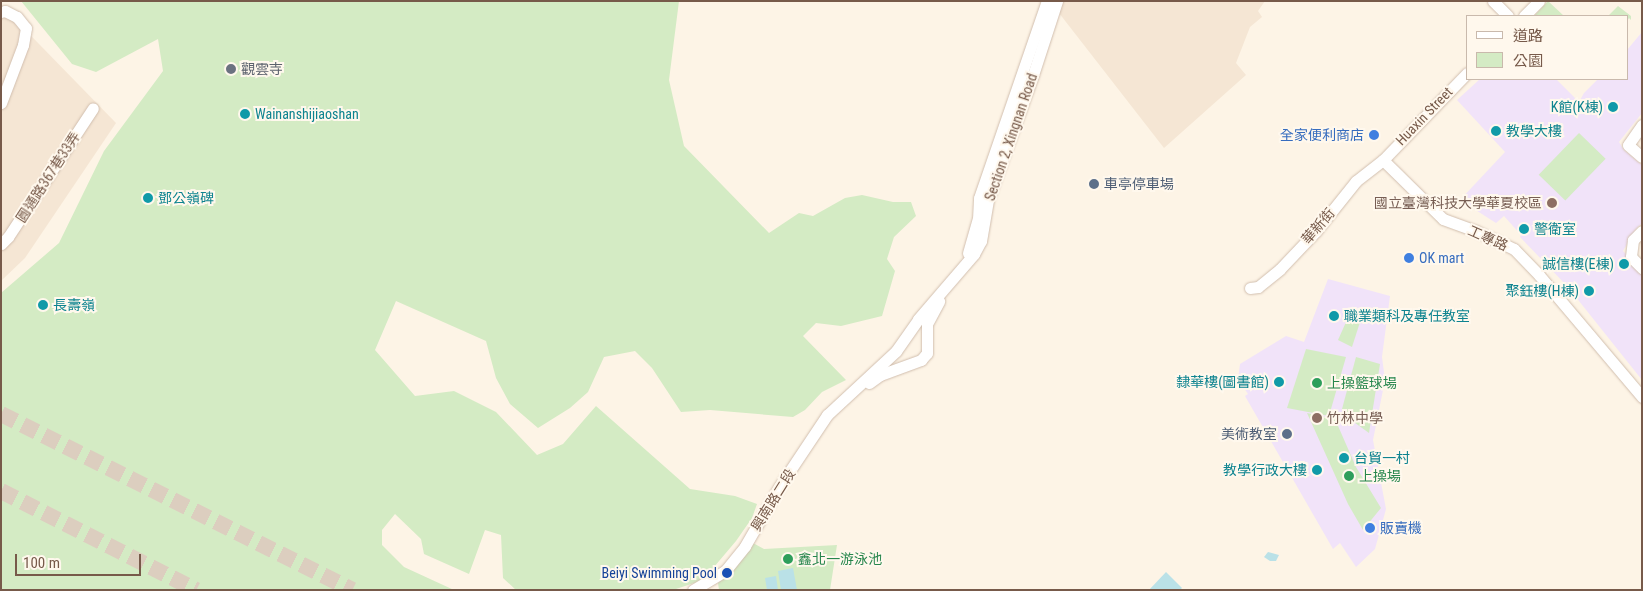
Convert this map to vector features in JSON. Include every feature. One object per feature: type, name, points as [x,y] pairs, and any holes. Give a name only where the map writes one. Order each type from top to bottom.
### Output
[{"type":"street","name":"Section 2, Xingnan Road","points":[[961,268],[973,237],[979,198],[1047,1]]},
{"type":"street","name":"Section 2, Xingnan Road","points":[[844,398],[896,351],[918,318],[974,254],[981,241],[988,200],[1033,75],[1057,1]]},
{"type":"street","points":[[1493,1],[1507,15]]},
{"type":"street","points":[[1525,15],[1539,1]]},
{"type":"street","points":[[1,12],[5,11],[17,17],[26,28],[22,46],[1,103]]},
{"type":"street","name":"Huaxin Street","points":[[1383,160],[1466,74]]},
{"type":"street","name":"圓通路367巷33弄","points":[[1,244],[8,237],[93,108]]},
{"type":"street","points":[[1642,125],[1628,145],[1642,157]]},
{"type":"street","name":"華新街","points":[[1250,288],[1258,287],[1280,269],[1316,231],[1356,181],[1383,160]]},
{"type":"street","name":"工專路","points":[[1383,160],[1443,219],[1476,231],[1514,249],[1539,274],[1642,397]]},
{"type":"street","points":[[1642,231],[1634,240],[1631,257],[1642,268]]},
{"type":"street","name":"Section 2, Xingnan Road","points":[[844,398],[880,375],[921,360],[927,353],[927,324],[950,281]]},
{"type":"street","name":"興南路二段","points":[[692,590],[725,571],[745,546],[779,487],[827,415],[844,398]]},
{"type":"shaded area","points":[[1063,1],[1265,1],[1258,11],[1262,17],[1250,27],[1236,63],[1246,75],[1164,148],[1059,13]]},
{"type":"shaded area","points":[[1,5],[116,123],[25,258],[1,281]]},
{"type":"shaded area","name":"國立臺灣科技大學華夏校區","points":[[1642,32],[1642,113],[1619,142],[1624,150],[1642,165],[1642,223],[1635,230],[1623,251],[1642,271],[1642,380],[1567,286],[1520,237],[1521,235],[1504,216],[1496,223],[1460,200],[1505,152],[1457,100],[1479,80],[1557,80],[1579,102],[1584,93],[1597,80],[1628,80],[1628,49]]},
{"type":"shaded area","name":"竹林中學","points":[[1328,279],[1390,296],[1382,357],[1385,380],[1373,440],[1386,509],[1375,549],[1356,567],[1340,543],[1333,549],[1245,396],[1248,394],[1238,379],[1240,364],[1286,336],[1304,342]]},
{"type":"green space","points":[[21,1],[679,1],[669,80],[684,146],[769,233],[799,213],[813,216],[845,198],[862,195],[893,202],[911,202],[916,216],[894,237],[887,259],[895,271],[882,316],[841,326],[816,323],[803,336],[846,380],[822,392],[805,410],[793,417],[710,410],[681,412],[652,368],[635,351],[604,357],[588,392],[570,408],[538,428],[510,404],[496,378],[486,341],[396,301],[375,350],[415,396],[454,391],[496,412],[537,455],[563,444],[596,406],[690,489],[735,496],[757,504],[752,518],[736,541],[703,580],[673,590],[516,590],[503,578],[501,535],[485,530],[469,574],[424,554],[421,539],[395,514],[382,530],[382,545],[404,567],[454,590],[1,590],[1,293],[59,243],[104,151],[163,71],[158,39],[96,72],[72,64]]},
{"type":"green space","points":[[1548,1],[1563,15],[1535,15]]},
{"type":"green space","points":[[1618,6],[1631,16],[1631,20],[1629,18],[1628,20],[1628,15],[1609,15]]},
{"type":"green space","points":[[1579,133],[1606,159],[1565,200],[1539,175]]},
{"type":"green space","points":[[1351,311],[1362,316],[1352,347],[1338,340]]},
{"type":"green space","name":"上操籃球場","points":[[1306,349],[1346,357],[1329,416],[1287,408]]},
{"type":"green space","points":[[1356,357],[1380,364],[1369,433],[1351,420],[1342,409]]},
{"type":"green space","name":"上操場","points":[[1307,413],[1335,419],[1356,467],[1381,508],[1363,530],[1348,504]]},
{"type":"green space","name":"鑫北一游泳池","points":[[753,543],[764,549],[837,545],[830,590],[719,590],[718,583],[734,569]]},
{"type":"water","points":[[1268,552],[1279,555],[1276,561],[1270,561],[1264,557]]},
{"type":"water","points":[[793,568],[797,590],[781,590],[778,571]]},
{"type":"water","points":[[1166,572],[1182,588],[1180,590],[1149,590]]},
{"type":"water","points":[[776,576],[778,590],[767,590],[765,578]]},
{"type":"tunnel","points":[[1,414],[352,590]]},
{"type":"tunnel","points":[[1,491],[196,590]]},
{"type":"place","name":"觀雲寺","points":[[231,69]]},
{"type":"place","name":"K館(K棟)","points":[[1613,107]]},
{"type":"place","name":"Wainanshijiaoshan","points":[[245,114]]},
{"type":"place","name":"教學大樓","points":[[1496,131]]},
{"type":"place","name":"全家便利商店","points":[[1374,135]]},
{"type":"place","name":"車亭停車場","points":[[1094,184]]},
{"type":"place","name":"鄧公嶺碑","points":[[148,198]]},
{"type":"place","name":"國立臺灣科技大學華夏校區","points":[[1552,203]]},
{"type":"place","name":"警衛室","points":[[1524,229]]},
{"type":"place","name":"OK mart","points":[[1409,258]]},
{"type":"place","name":"誠信樓(E棟)","points":[[1624,264]]},
{"type":"place","name":"聚鈺樓(H棟)","points":[[1589,291]]},
{"type":"place","name":"長壽嶺","points":[[43,305]]},
{"type":"place","name":"職業類科及專任教室","points":[[1334,316]]},
{"type":"place","name":"隸華樓(圖書館)","points":[[1279,382]]},
{"type":"place","name":"上操籃球場","points":[[1317,383]]},
{"type":"place","name":"竹林中學","points":[[1317,418]]},
{"type":"place","name":"美術教室","points":[[1287,434]]},
{"type":"place","name":"台貿一村","points":[[1344,458]]},
{"type":"place","name":"教學行政大樓","points":[[1317,470]]},
{"type":"place","name":"上操場","points":[[1349,476]]},
{"type":"place","name":"販賣機","points":[[1370,528]]},
{"type":"place","name":"鑫北一游泳池","points":[[788,559]]},
{"type":"place","name":"Beiyi Swimming Pool","points":[[727,573]]}]
